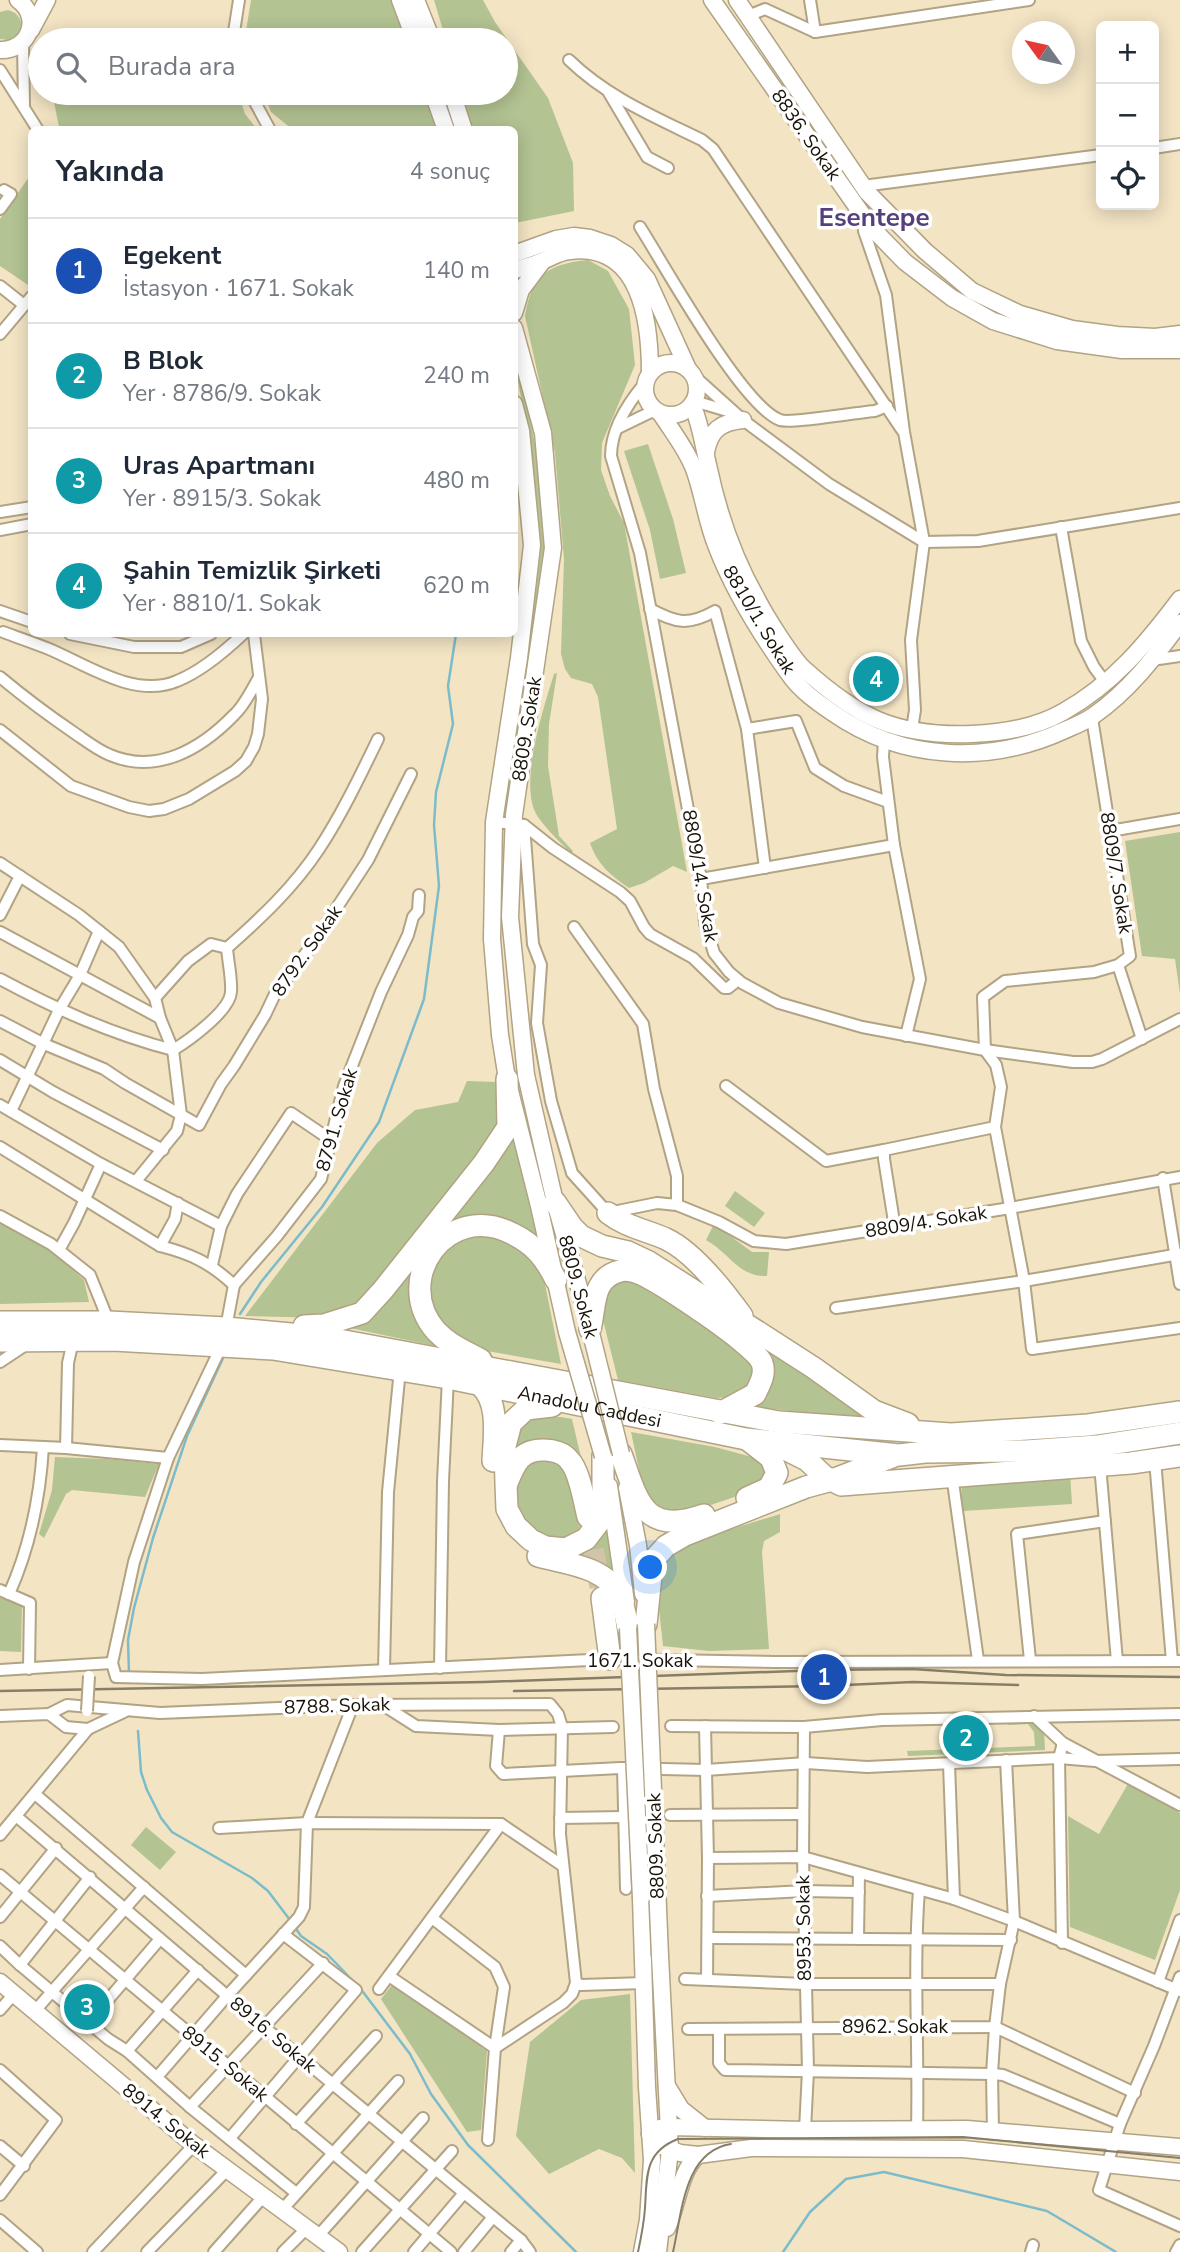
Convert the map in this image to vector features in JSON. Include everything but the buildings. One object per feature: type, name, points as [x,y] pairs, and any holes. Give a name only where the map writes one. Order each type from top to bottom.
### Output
[{"type":"highway","points":[[224,1337],[324,1325],[362,1312],[383,1290],[484,1163],[508,1127],[507,1079]]},
{"type":"highway","points":[[555,1202],[581,1236],[603,1247],[628,1252],[649,1262],[814,1368],[874,1411],[905,1423],[951,1434]]},
{"type":"highway","points":[[608,1213],[619,1222],[670,1241],[725,1292],[749,1326]]},
{"type":"highway","points":[[502,1370],[452,1345],[436,1331],[427,1317],[420,1297],[421,1283],[432,1254],[439,1243],[459,1228],[486,1224],[499,1226],[529,1242],[540,1252],[556,1280]]},
{"type":"highway","points":[[590,1329],[594,1295],[610,1276],[620,1270],[631,1270],[649,1279],[744,1342],[759,1356],[764,1366],[755,1394],[720,1413]]},
{"type":"highway","name":"Anadolu Caddesi","points":[[0,1322],[109,1322],[224,1337],[448,1378],[746,1439],[899,1455],[1097,1446],[1180,1433]]},
{"type":"highway","name":"Anadolu Caddesi","points":[[0,1341],[323,1337],[720,1413],[779,1422],[951,1434],[1088,1425],[1180,1412]]},
{"type":"highway","points":[[481,1385],[488,1391],[493,1410],[492,1498],[503,1532],[527,1552],[594,1571],[614,1588],[637,1626]]},
{"type":"highway","points":[[571,1404],[526,1409],[511,1423],[506,1446],[507,1509],[516,1526],[531,1540],[545,1546],[566,1549],[586,1539],[599,1522],[603,1510],[612,1455]]},
{"type":"highway","points":[[612,1455],[646,1510],[655,1518],[667,1522],[681,1522],[769,1488],[777,1473],[775,1464],[760,1447],[746,1439]]},
{"type":"highway","points":[[773,1443],[807,1460],[841,1485],[1100,1465],[1180,1456]]},
{"type":"highway","points":[[506,1485],[522,1456],[534,1450],[553,1450],[569,1458],[588,1517]]},
{"type":"highway","points":[[637,1626],[652,1566],[666,1546],[685,1535],[806,1487],[899,1455]]},
{"type":"highway","points":[[602,1598],[610,1659]]},
{"type":"street","points":[[18,0],[27,9],[30,18],[25,39],[23,106]]},
{"type":"street","points":[[31,28],[47,0]]},
{"type":"street","points":[[235,28],[239,0]]},
{"type":"street","points":[[400,0],[410,28]]},
{"type":"street","points":[[416,0],[427,28]]},
{"type":"street","name":"8836. Sokak","points":[[712,0],[862,215],[905,262],[952,298],[993,321],[1057,341],[1122,350],[1180,349]]},
{"type":"street","points":[[737,0],[863,187],[925,251],[972,291],[1020,314],[1072,329],[1155,337],[1180,334]]},
{"type":"street","points":[[810,0],[815,32]]},
{"type":"street","points":[[748,16],[765,9],[815,32],[1029,0]]},
{"type":"street","points":[[0,50],[15,48],[28,34]]},
{"type":"street","points":[[569,60],[584,75],[624,102],[702,140],[713,149],[904,432]]},
{"type":"street","points":[[0,70],[36,126]]},
{"type":"street","points":[[607,90],[647,157],[668,168]]},
{"type":"street","points":[[256,105],[268,126]]},
{"type":"street","points":[[437,105],[445,126]]},
{"type":"street","points":[[456,105],[463,126]]},
{"type":"street","points":[[1159,147],[1180,145]]},
{"type":"street","points":[[863,187],[1096,156]]},
{"type":"street","points":[[0,209],[11,194],[4,190]]},
{"type":"street","points":[[862,215],[864,231],[886,295],[904,432],[924,542],[911,640],[915,710],[912,729]]},
{"type":"street","points":[[640,227],[732,373],[768,413],[782,422],[875,411],[887,406]]},
{"type":"street","points":[[518,250],[574,236],[601,242],[627,255],[647,279],[697,391],[688,409],[675,415],[658,412],[618,428]]},
{"type":"street","points":[[518,269],[542,262],[558,253],[585,250],[598,253],[617,263],[625,271],[634,282],[646,316],[647,401],[658,412]]},
{"type":"street","points":[[518,300],[521,290],[542,262]]},
{"type":"street","points":[[0,286],[28,301],[0,334]]},
{"type":"street","name":"8809. Sokak","points":[[518,342],[543,433],[553,548],[510,917],[515,986],[526,1075],[555,1202],[590,1329],[612,1455]]},
{"type":"street","points":[[648,378],[661,365],[675,363],[690,372],[738,416],[829,484],[924,542],[978,541],[1180,509]]},
{"type":"street","name":"8809/14. Sokak","points":[[648,378],[633,397],[618,428],[611,443],[611,456],[640,553],[701,879],[705,923],[714,953],[738,980],[779,1003],[862,1027],[985,1050],[1073,1062],[1092,1062],[1180,1019]]},
{"type":"street","points":[[693,403],[738,416]]},
{"type":"street","name":"8810/1. Sokak","points":[[693,403],[729,544],[757,600],[802,667],[844,700],[878,720],[933,734],[985,734],[1038,723],[1063,712],[1105,682],[1144,647],[1180,599]]},
{"type":"street","name":"8810/1. Sokak","points":[[658,412],[693,466],[716,545],[738,591],[791,677],[816,701],[847,723],[884,741],[916,750],[971,754],[1042,741],[1092,718],[1130,686],[1180,623]]},
{"type":"street","points":[[706,455],[711,435],[719,426],[738,416]]},
{"type":"street","name":"8809. Sokak","points":[[518,419],[532,545],[519,658],[494,822],[492,939],[500,1035],[507,1079],[567,1332],[612,1455],[638,1545],[637,1626],[652,1957],[666,2084],[670,2150],[659,2247]]},
{"type":"street","points":[[0,512],[28,508]]},
{"type":"street","points":[[0,530],[28,525]]},
{"type":"street","points":[[1061,527],[1081,641],[1089,660],[1105,682]]},
{"type":"street","points":[[650,609],[674,622],[715,611],[747,729],[765,868]]},
{"type":"street","points":[[0,611],[28,621]]},
{"type":"street","points":[[4,632],[93,670],[145,686],[177,681],[219,656],[240,637]]},
{"type":"street","points":[[86,637],[134,646],[181,647],[204,637]]},
{"type":"street","points":[[0,730],[71,786],[129,807],[149,811],[164,809],[189,799],[235,771],[246,761],[258,734],[262,699],[254,637]]},
{"type":"street","points":[[1153,660],[1180,656]]},
{"type":"street","points":[[0,677],[34,705],[108,755],[131,762],[169,760],[204,741],[236,714],[258,679]]},
{"type":"street","name":"8809/7. Sokak","points":[[1092,718],[1130,956],[1118,965]]},
{"type":"street","points":[[747,729],[796,721],[815,768],[844,786],[888,802]]},
{"type":"street","points":[[227,948],[287,891],[317,851],[378,739]]},
{"type":"street","points":[[884,741],[883,757],[894,845],[920,979],[906,1037]]},
{"type":"street","name":"8792. Sokak","points":[[181,1115],[199,1125],[220,1084],[234,1066],[275,994],[368,860],[411,774]]},
{"type":"street","points":[[1110,831],[1180,819]]},
{"type":"street","points":[[494,822],[519,824],[625,896],[650,934],[693,958],[724,988],[738,980]]},
{"type":"street","points":[[519,824],[533,944],[541,965],[537,1023],[551,1101],[572,1173],[608,1213],[657,1203],[677,1205],[677,1177],[654,1089],[643,1024],[574,927]]},
{"type":"street","points":[[701,879],[894,845]]},
{"type":"street","points":[[0,863],[119,947],[155,998],[173,1050],[181,1115],[177,1131],[136,1181]]},
{"type":"street","points":[[0,915],[20,876]]},
{"type":"street","name":"8791. Sokak","points":[[234,1285],[278,1236],[321,1179],[344,1086],[381,992],[418,911],[419,895]]},
{"type":"street","points":[[11,1111],[59,1010],[80,975],[99,931]]},
{"type":"street","points":[[0,932],[160,1018]]},
{"type":"street","points":[[155,998],[188,961],[211,944],[227,948]]},
{"type":"street","points":[[0,979],[59,1010],[128,1038],[173,1050],[191,1040],[232,995],[227,948]]},
{"type":"street","points":[[1142,1039],[1118,965],[1094,972],[1004,981],[983,997],[985,1050],[996,1065],[1001,1087],[995,1127],[1024,1281],[1032,1349],[1180,1328]]},
{"type":"street","points":[[0,1021],[44,1044],[104,1069],[181,1115]]},
{"type":"street","points":[[0,1060],[53,1092],[163,1150]]},
{"type":"street","points":[[726,1086],[826,1161],[995,1127]]},
{"type":"street","points":[[0,1105],[101,1164],[221,1226]]},
{"type":"street","points":[[212,1265],[221,1226],[257,1162],[291,1113],[331,1140]]},
{"type":"street","points":[[0,1147],[160,1246],[212,1265],[234,1285],[224,1337],[168,1458],[134,1562],[112,1663],[0,1670]]},
{"type":"street","points":[[884,1150],[895,1228]]},
{"type":"street","points":[[58,1250],[101,1164]]},
{"type":"street","name":"8809/4. Sokak","points":[[677,1205],[707,1216],[754,1241],[786,1244],[895,1228],[1180,1177]]},
{"type":"street","points":[[1163,1178],[1180,1284]]},
{"type":"street","points":[[160,1246],[175,1219],[178,1203]]},
{"type":"street","points":[[0,1216],[58,1250],[90,1275],[109,1322]]},
{"type":"street","points":[[836,1308],[1024,1281],[1177,1254]]},
{"type":"street","points":[[66,1448],[68,1363],[73,1341]]},
{"type":"street","points":[[0,1362],[31,1342]]},
{"type":"street","points":[[384,1670],[388,1492],[400,1369]]},
{"type":"street","points":[[440,1668],[443,1481],[448,1378]]},
{"type":"street","points":[[0,1445],[66,1448],[168,1458]]},
{"type":"street","points":[[29,1669],[30,1603],[5,1592],[24,1559],[41,1486],[43,1447]]},
{"type":"street","points":[[1155,1460],[1176,1661]]},
{"type":"street","points":[[1100,1465],[1117,1661]]},
{"type":"street","points":[[952,1475],[978,1660]]},
{"type":"street","points":[[1030,1660],[1017,1534],[1105,1521]]},
{"type":"street","name":"1671. Sokak","points":[[112,1663],[116,1677],[202,1679],[610,1659],[775,1662],[1176,1661]]},
{"type":"street","points":[[87,1711],[89,1676]]},
{"type":"street","points":[[383,1704],[416,1726],[499,1731],[613,1727]]},
{"type":"street","name":"8788. Sokak","points":[[0,1716],[50,1714],[67,1706],[160,1713],[383,1704],[550,1704],[558,1714],[562,1727]]},
{"type":"street","points":[[157,2077],[299,1917],[304,1907],[307,1823],[353,1705]]},
{"type":"street","name":"8788. Sokak","points":[[0,1835],[9,1819],[35,1794],[88,1729],[124,1712]]},
{"type":"street","points":[[50,1714],[66,1727],[88,1729]]},
{"type":"street","points":[[671,1726],[804,1727],[882,1720],[1180,1714]]},
{"type":"street","points":[[1034,1716],[1063,1743],[1180,1805]]},
{"type":"street","points":[[705,1726],[708,1815],[706,1979]]},
{"type":"street","points":[[495,2048],[564,2003],[572,1994],[576,1983],[560,1818],[562,1727]]},
{"type":"street","name":"8953. Sokak","points":[[804,1727],[806,1763],[803,1857],[808,2071],[805,2130]]},
{"type":"street","points":[[499,1731],[496,1766],[503,1774],[623,1768],[706,1770],[806,1763],[867,1768],[1059,1758],[1095,1761],[1180,1759]]},
{"type":"street","points":[[1062,1943],[1059,1758],[1063,1743]]},
{"type":"street","points":[[993,2131],[995,2027],[1000,1984],[1014,1921],[1006,1760]]},
{"type":"street","points":[[949,1764],[954,1899]]},
{"type":"street","points":[[623,1768],[626,1889]]},
{"type":"street","points":[[35,1794],[246,1975]]},
{"type":"street","points":[[670,1815],[803,1814]]},
{"type":"street","points":[[560,1818],[624,1817]]},
{"type":"street","name":"8916. Sokak","points":[[9,1819],[56,1848],[298,2056],[521,2240],[530,2252]]},
{"type":"street","points":[[219,1828],[307,1823],[501,1824],[563,1866]]},
{"type":"street","points":[[379,1989],[501,1824]]},
{"type":"street","points":[[0,1917],[56,1848]]},
{"type":"street","points":[[708,1858],[803,1857],[859,1872],[954,1899],[1014,1921],[1178,1990]]},
{"type":"street","points":[[858,1939],[859,1872]]},
{"type":"street","name":"8915. Sokak","points":[[0,1875],[451,2252]]},
{"type":"street","points":[[19,1965],[90,1877]]},
{"type":"street","points":[[34,2012],[144,1887]]},
{"type":"street","points":[[917,2130],[919,2073],[915,1939],[919,1890]]},
{"type":"street","points":[[706,1896],[804,1891],[859,1892]]},
{"type":"street","points":[[432,1918],[495,1967],[504,1987],[495,2048],[488,2140]]},
{"type":"street","points":[[1158,1982],[1180,1920]]},
{"type":"street","points":[[230,2138],[356,1990],[284,1934]]},
{"type":"street","points":[[708,1938],[1011,1940]]},
{"type":"street","points":[[89,2022],[160,1939]]},
{"type":"street","points":[[0,1946],[19,1965],[108,2039],[127,2051],[190,2107],[296,2193]]},
{"type":"street","name":"8809. Sokak","points":[[642,2252],[648,2220],[652,2160],[645,1983],[652,1957]]},
{"type":"street","points":[[190,2107],[323,1963]]},
{"type":"street","points":[[127,2051],[198,1970]]},
{"type":"street","points":[[389,1976],[495,2048]]},
{"type":"street","points":[[1180,1977],[1178,1990],[1120,2124],[1099,2190],[1180,2226]]},
{"type":"street","points":[[685,1979],[1000,1984]]},
{"type":"street","name":"8914. Sokak","points":[[0,1982],[194,2145],[335,2251]]},
{"type":"street","points":[[576,1983],[645,1983]]},
{"type":"street","points":[[0,2010],[13,1995]]},
{"type":"street","points":[[995,2027],[1135,2093]]},
{"type":"street","name":"8962. Sokak","points":[[688,2029],[995,2027]]},
{"type":"street","points":[[719,2029],[719,2063],[725,2070],[1003,2075],[1120,2124]]},
{"type":"street","points":[[296,2124],[376,2036]]},
{"type":"street","points":[[0,2070],[56,2120],[0,2195]]},
{"type":"street","points":[[281,2210],[398,2081]]},
{"type":"street","points":[[666,2084],[681,2109],[707,2129]]},
{"type":"street","points":[[283,2252],[312,2232],[365,2182],[423,2118]]},
{"type":"street","points":[[1180,2147],[993,2131],[668,2127],[650,2134],[656,2142],[670,2150],[698,2155],[751,2148],[963,2149],[1180,2172]]},
{"type":"street","points":[[93,2252],[194,2145]]},
{"type":"street","points":[[0,2146],[24,2166]]},
{"type":"street","points":[[362,2252],[452,2151]]},
{"type":"street","points":[[659,2247],[675,2212],[686,2170],[698,2155]]},
{"type":"street","points":[[147,2252],[227,2170]]},
{"type":"street","points":[[414,2252],[464,2193]]},
{"type":"street","points":[[214,2252],[262,2197]]},
{"type":"street","points":[[464,2252],[493,2217]]},
{"type":"street","points":[[0,2220],[37,2252]]},
{"type":"street","points":[[511,2252],[521,2240]]},
{"type":"street","points":[[1176,2252],[1180,2245]]},
{"type":"green space","points":[[251,0],[391,0],[402,28],[246,28]]},
{"type":"green space","points":[[434,0],[483,0],[499,28],[442,28]]},
{"type":"green space","points":[[8,10],[20,19],[20,33],[8,40],[0,39],[0,12]]},
{"type":"green space","points":[[518,55],[548,98],[573,163],[574,211],[518,222],[518,126],[472,126],[466,105],[518,105]]},
{"type":"green space","points":[[55,105],[242,105],[255,126],[59,126]]},
{"type":"green space","points":[[268,105],[428,105],[436,126],[288,126],[271,112]]},
{"type":"green space","points":[[28,178],[28,285],[0,266],[0,219]]},
{"type":"green space","points":[[588,260],[608,271],[629,309],[635,365],[602,443],[601,470],[624,523],[687,872],[673,866],[644,883],[629,888],[605,869],[590,843],[617,829],[598,697],[592,684],[571,678],[561,654],[564,559],[555,453],[525,316],[532,291],[544,274],[562,265]]},
{"type":"green space","points":[[518,368],[538,463],[544,520],[543,577],[530,652],[526,651],[539,560],[530,440],[518,382]]},
{"type":"green space","points":[[648,444],[673,519],[686,573],[660,579],[650,530],[624,451]]},
{"type":"green space","points":[[557,673],[549,724],[548,766],[559,836],[573,851],[571,853],[538,817],[532,804],[530,787],[534,747],[554,674]]},
{"type":"green space","points":[[1180,832],[1180,994],[1175,959],[1142,956],[1125,841]]},
{"type":"green space","points":[[467,1081],[496,1082],[499,1106],[492,1138],[362,1304],[325,1318],[245,1316],[377,1143],[415,1110],[458,1102]]},
{"type":"green space","points":[[513,1137],[538,1239],[503,1220],[422,1260],[440,1347],[350,1328],[504,1152]]},
{"type":"green space","points":[[735,1191],[765,1213],[754,1227],[725,1206]]},
{"type":"green space","points":[[0,1222],[44,1245],[84,1280],[89,1302],[0,1304]]},
{"type":"green space","points":[[714,1224],[752,1252],[769,1252],[767,1276],[749,1273],[706,1240]]},
{"type":"green space","points":[[482,1231],[532,1254],[544,1279],[561,1364],[481,1350],[445,1330],[429,1299],[430,1278],[439,1256],[459,1240]]},
{"type":"green space","points":[[631,1278],[742,1349],[754,1364],[754,1383],[739,1397],[716,1398],[618,1380],[599,1304],[612,1287]]},
{"type":"green space","points":[[761,1346],[875,1419],[826,1416],[752,1406]]},
{"type":"green space","points":[[526,1418],[572,1419],[583,1466],[513,1455],[514,1434]]},
{"type":"green space","points":[[631,1432],[715,1447],[763,1460],[768,1476],[755,1490],[693,1511],[662,1514],[645,1498]]},
{"type":"green space","points":[[55,1457],[159,1464],[145,1497],[72,1490],[66,1494],[44,1538],[39,1534],[52,1490]]},
{"type":"green space","points":[[541,1457],[560,1463],[571,1482],[578,1522],[585,1520],[586,1528],[569,1541],[544,1539],[516,1514],[514,1483],[518,1470]]},
{"type":"green space","points":[[1070,1472],[1072,1504],[963,1511],[961,1481]]},
{"type":"green space","points":[[780,1514],[780,1532],[764,1541],[762,1552],[769,1649],[709,1651],[663,1646],[658,1571],[667,1556],[696,1542]]},
{"type":"green space","points":[[606,1524],[616,1583],[567,1555]]},
{"type":"green space","points":[[0,1596],[22,1604],[21,1652],[0,1651]]},
{"type":"green space","points":[[1029,1719],[1044,1730],[1045,1750],[908,1756],[907,1751],[1035,1746],[1034,1732],[1028,1724],[1008,1725],[1008,1720]]},
{"type":"green space","points":[[1129,1782],[1180,1813],[1180,1890],[1155,1960],[1070,1927],[1068,1816],[1099,1834]]},
{"type":"green space","points":[[146,1827],[176,1852],[160,1870],[131,1845]]},
{"type":"green space","points":[[392,1985],[487,2051],[481,2130],[467,2132],[381,1999]]},
{"type":"green space","points":[[630,1994],[635,2173],[622,2158],[599,2149],[549,2174],[516,2136],[530,2042],[581,2000]]},
{"type":"waterway","points":[[240,1314],[261,1282],[322,1207],[379,1122],[424,999],[439,886],[434,825],[436,792],[453,724],[448,686],[456,637]]},
{"type":"waterway","points":[[129,1673],[128,1640],[153,1538],[187,1436],[224,1356]]},
{"type":"waterway","points":[[138,1731],[141,1772],[147,1790],[161,1818],[172,1832],[252,1878],[268,1891],[290,1920]]},
{"type":"waterway","points":[[294,1926],[301,1936],[327,1954],[355,1983]]},
{"type":"waterway","points":[[360,1988],[410,2054],[431,2094],[468,2145],[576,2252]]},
{"type":"waterway","points":[[783,2252],[810,2212],[846,2179],[884,2172],[1047,2211],[1116,2252]]},
{"type":"tunnel","points":[[588,1519],[600,1587]]},
{"type":"tram line","points":[[638,2252],[647,2176],[653,2158],[667,2144],[678,2139],[963,2137],[1180,2158]]},
{"type":"tram line","points":[[673,2252],[683,2203],[694,2171],[703,2158],[715,2149],[731,2144]]},
{"type":"railway","points":[[0,1691],[484,1682],[822,1670],[912,1669],[1006,1675],[1180,1677]]},
{"type":"railway","points":[[514,1691],[913,1682],[1018,1685]]},
{"type":"place","name":"Şahin Temizlik Şirketi","points":[[876,679]]},
{"type":"place","name":"Egekent","points":[[824,1677]]},
{"type":"place","name":"B Blok","points":[[966,1738]]},
{"type":"place","name":"Uras Apartmanı","points":[[87,2007]]},
{"type":"district","name":"Esentepe","points":[[874,217]]}]
